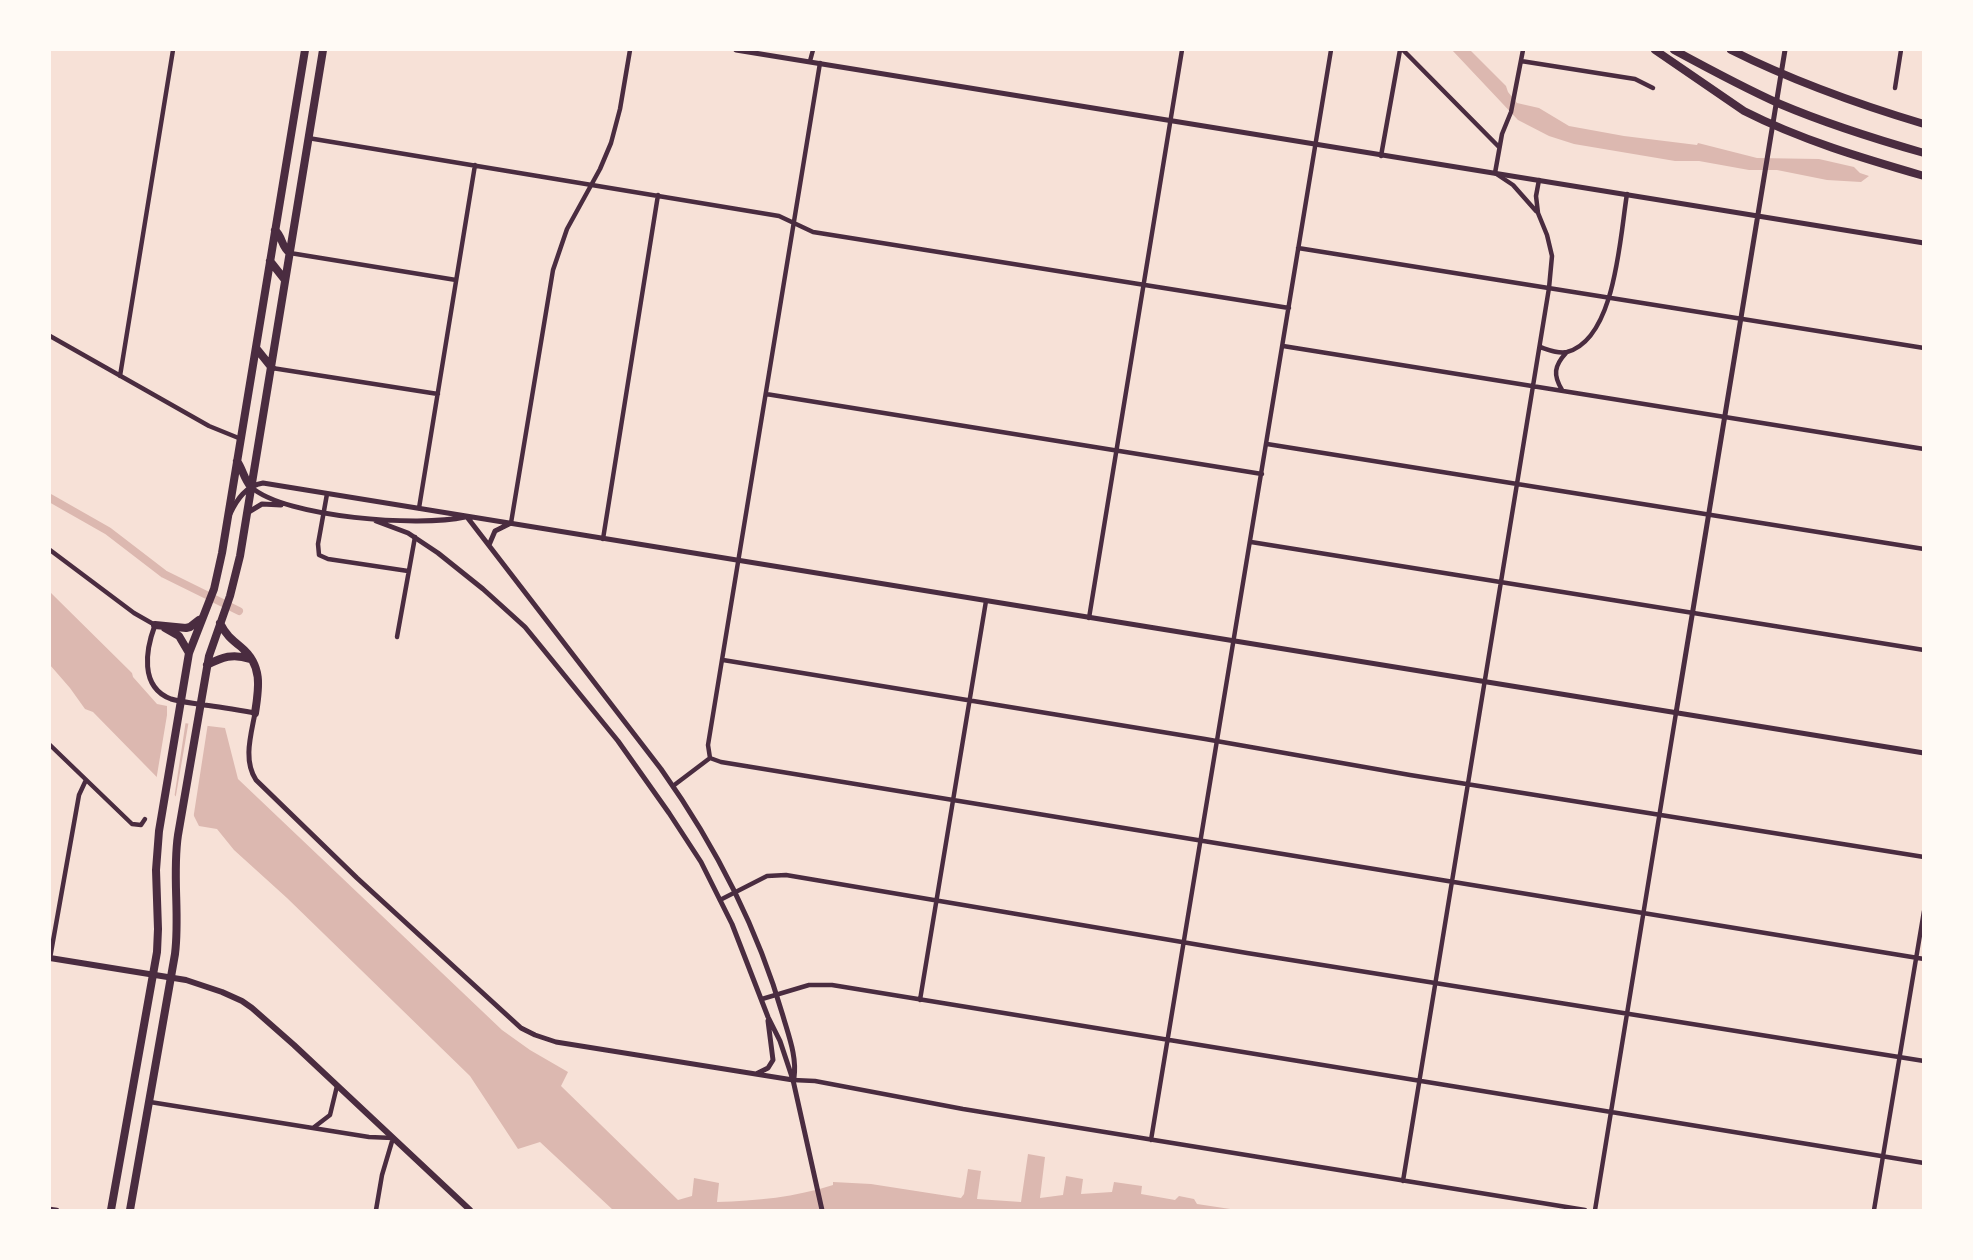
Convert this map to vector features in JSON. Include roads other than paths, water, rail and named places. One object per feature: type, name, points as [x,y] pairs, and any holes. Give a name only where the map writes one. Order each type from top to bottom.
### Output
[{"type":"highway","points":[[111,1210],[153,975],[158,929],[156,870],[159,831],[189,653],[218,576],[305,50]]},
{"type":"highway","points":[[130,1210],[177,935],[174,865],[178,835],[207,665],[235,581],[323,50]]},
{"type":"highway","points":[[1655,50],[1744,111],[1758,118],[1839,151],[1923,176]]},
{"type":"highway","points":[[1674,50],[1752,91],[1801,113],[1923,153]]},
{"type":"highway","points":[[1731,50],[1806,85],[1863,106],[1923,124]]},
{"type":"highway","points":[[275,230],[282,237],[282,244],[290,253]]},
{"type":"highway","points":[[270,261],[285,280]]},
{"type":"highway","points":[[256,348],[272,368]]},
{"type":"highway","points":[[237,461],[244,470],[246,480],[251,487]]},
{"type":"highway","points":[[155,625],[186,628],[202,617]]},
{"type":"highway","points":[[220,623],[229,639],[244,649],[255,665],[259,678],[255,713]]},
{"type":"highway","points":[[155,625],[179,636],[189,653]]},
{"type":"highway","points":[[207,665],[231,655],[240,655],[251,660]]},
{"type":"main road","points":[[50,958],[171,978],[211,988],[252,1008],[470,1210]]},
{"type":"street","points":[[120,376],[173,50]]},
{"type":"street","points":[[511,523],[550,282],[567,229],[603,164],[614,135],[630,50]]},
{"type":"street","points":[[735,50],[1923,243]]},
{"type":"street","points":[[810,61],[813,50]]},
{"type":"street","points":[[1089,618],[1182,50]]},
{"type":"street","points":[[1151,1140],[1331,50]]},
{"type":"street","points":[[1382,156],[1402,50]]},
{"type":"street","points":[[1402,50],[1499,147]]},
{"type":"street","points":[[1495,173],[1499,147],[1511,112],[1523,50]]},
{"type":"street","points":[[1595,1210],[1785,50]]},
{"type":"street","points":[[1895,87],[1901,50]]},
{"type":"street","points":[[1521,61],[1635,79],[1653,88]]},
{"type":"street","points":[[710,758],[708,745],[820,63]]},
{"type":"street","points":[[308,138],[779,216],[813,232],[1288,308]]},
{"type":"street","points":[[419,508],[475,165]]},
{"type":"street","points":[[1403,1181],[1534,386],[1552,263],[1547,234],[1538,213],[1513,185],[1495,173]]},
{"type":"street","points":[[1538,213],[1536,196],[1539,180]]},
{"type":"street","points":[[1540,347],[1559,352],[1576,348],[1594,331],[1601,319],[1610,298],[1627,194]]},
{"type":"street","points":[[603,539],[658,195]]},
{"type":"street","points":[[1298,248],[1923,348]]},
{"type":"street","points":[[290,253],[456,280]]},
{"type":"street","points":[[50,336],[221,433],[241,439]]},
{"type":"street","points":[[1283,346],[1923,449]]},
{"type":"street","points":[[1562,390],[1555,376],[1558,362],[1566,352]]},
{"type":"street","points":[[272,368],[438,394]]},
{"type":"street","points":[[766,394],[1262,474]]},
{"type":"street","points":[[1267,444],[1923,549]]},
{"type":"street","points":[[228,520],[236,502],[251,487],[263,483],[1923,753]]},
{"type":"street","points":[[251,487],[288,505]]},
{"type":"street","points":[[327,494],[318,544],[320,555],[328,559],[408,572]]},
{"type":"street","points":[[247,513],[262,504],[288,505],[376,521],[449,521],[466,517]]},
{"type":"street","points":[[466,517],[673,786],[710,844],[736,891],[777,994],[796,1063],[793,1080]]},
{"type":"street","points":[[376,521],[415,537],[490,595],[525,627],[651,786],[701,862],[744,951],[768,1017],[780,1041],[793,1080],[822,1210]]},
{"type":"street","points":[[489,545],[495,531],[511,523]]},
{"type":"street","points":[[397,637],[415,537]]},
{"type":"street","points":[[1251,542],[1923,650]]},
{"type":"street","points":[[50,550],[134,613],[155,625],[147,664],[151,681],[161,693],[174,700],[255,713],[249,758],[250,771],[256,780],[357,878],[489,1000],[521,1028],[535,1035],[567,1044],[838,1085],[951,1107],[1585,1210]]},
{"type":"street","points":[[920,1000],[986,601]]},
{"type":"street","points":[[723,660],[1923,857]]},
{"type":"street","points":[[50,745],[134,826],[141,825],[145,819]]},
{"type":"street","points":[[673,786],[710,758]]},
{"type":"street","points":[[710,758],[721,762],[1201,842],[1923,959]]},
{"type":"street","points":[[50,958],[79,795],[86,780]]},
{"type":"street","points":[[720,900],[760,878],[778,874],[1923,1061]]},
{"type":"street","points":[[1874,1210],[1923,911]]},
{"type":"street","points":[[762,999],[802,987],[823,984],[1923,1164]]},
{"type":"street","points":[[756,1074],[768,1068],[773,1060],[768,1017]]},
{"type":"street","points":[[313,1129],[330,1115],[338,1086]]},
{"type":"street","points":[[150,1102],[313,1129],[393,1138],[382,1175],[376,1210]]},
{"type":"street","points":[[50,1209],[57,1210]]},
{"type":"waterway","points":[[50,498],[108,531],[164,574],[239,611]]}]
